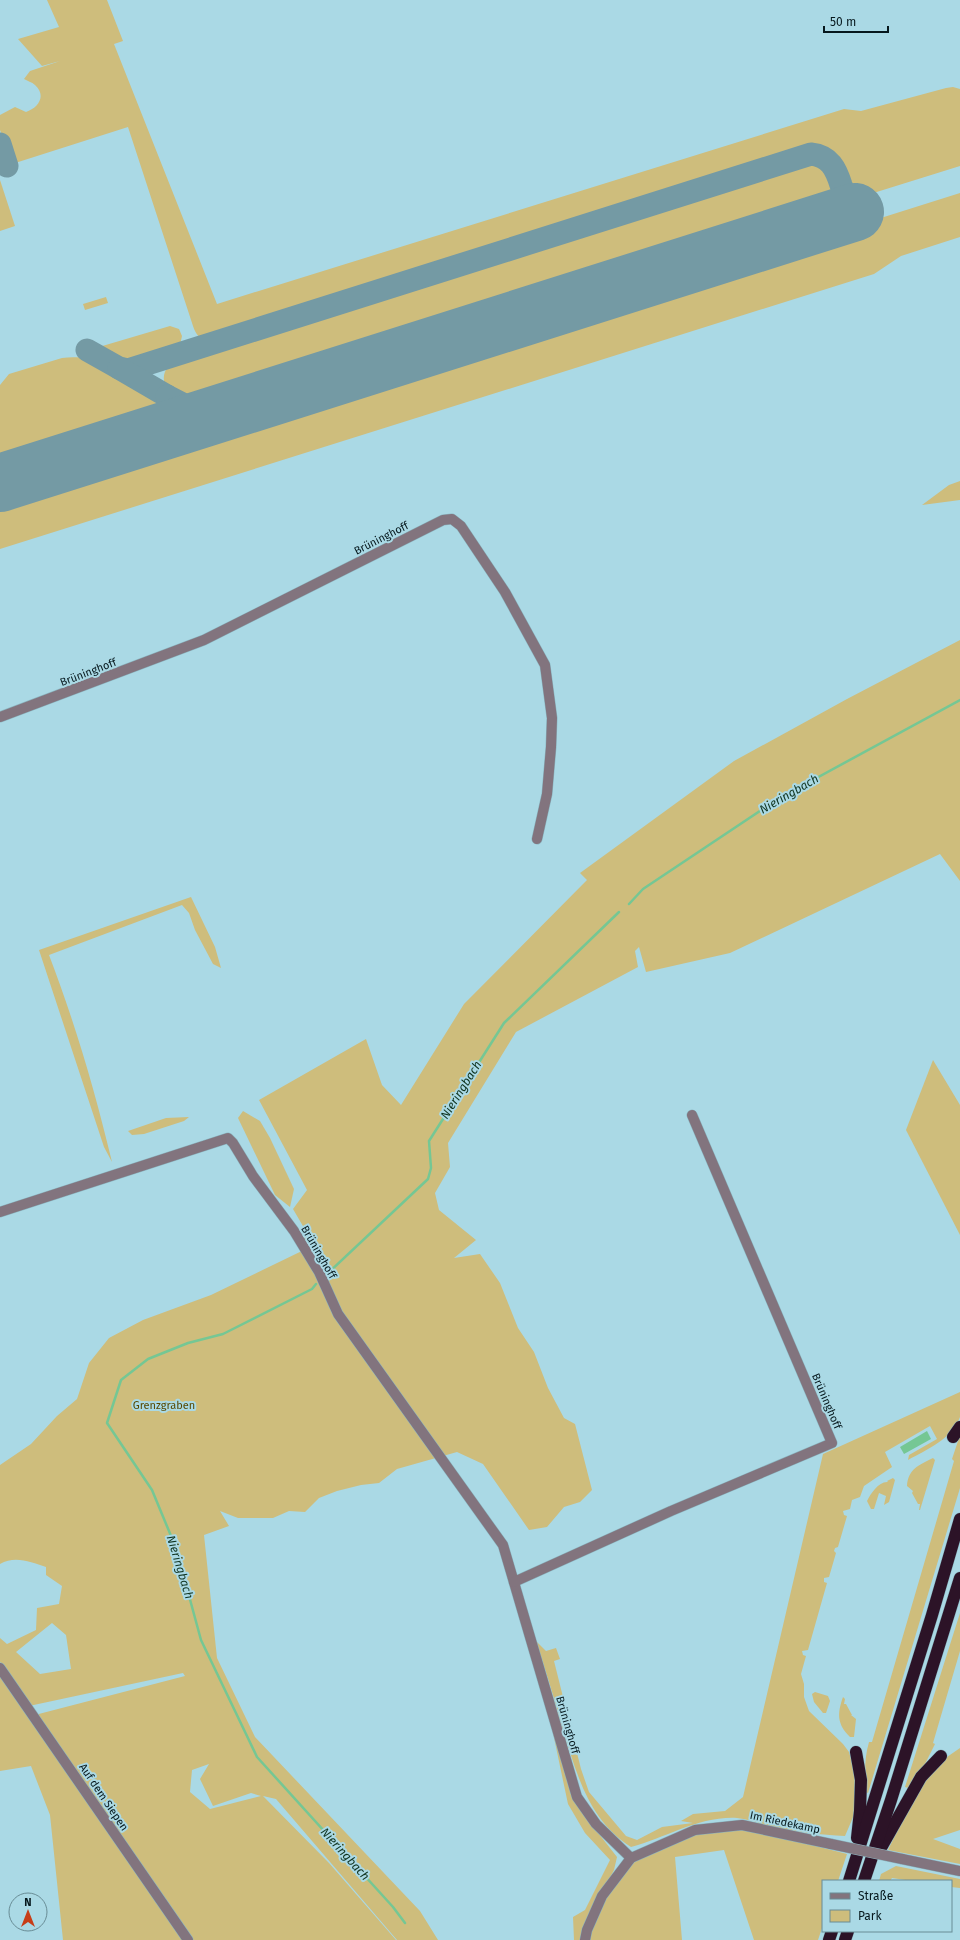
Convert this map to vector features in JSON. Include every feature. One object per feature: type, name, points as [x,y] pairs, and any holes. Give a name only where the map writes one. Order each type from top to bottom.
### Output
[{"type":"highway","points":[[849,1880],[960,1520]]},
{"type":"highway","points":[[864,1880],[894,1793],[960,1578]]},
{"type":"highway","points":[[853,1868],[860,1811],[861,1780],[856,1752]]},
{"type":"highway","points":[[869,1867],[921,1777],[941,1756]]},
{"type":"street","name":"Brüninghoff","points":[[0,717],[204,640],[443,520],[452,519],[461,526],[505,592],[545,665],[552,718],[551,747],[547,794],[537,839]]},
{"type":"street","name":"Brüninghoff","points":[[514,1582],[671,1511],[832,1443],[692,1115]]},
{"type":"street","name":"Brüninghoff","points":[[0,1212],[228,1138],[233,1143],[253,1176],[294,1231],[319,1272],[338,1314],[504,1545],[577,1797],[596,1824],[630,1858]]},
{"type":"street","name":"Auf dem Siepen","points":[[0,1668],[188,1940]]},
{"type":"street","name":"Im Riedekamp","points":[[630,1858],[695,1830],[742,1825],[960,1871]]},
{"type":"street","points":[[585,1940],[587,1930],[602,1896],[630,1858]]},
{"type":"green space","points":[[47,0],[107,0],[123,41],[114,44],[217,304],[844,109],[861,111],[953,87],[960,89],[960,166],[851,200],[842,172],[833,158],[826,153],[817,150],[806,150],[209,339],[203,339],[197,334],[193,326],[128,127],[12,164],[0,130],[0,115],[15,107],[26,112],[34,108],[40,101],[41,97],[39,89],[24,79],[30,71],[60,61],[42,66],[18,39],[59,27]]},
{"type":"green space","points":[[810,159],[820,162],[827,167],[835,181],[836,189],[833,197],[828,204],[820,210],[203,406],[193,404],[175,394],[169,390],[164,381],[167,368],[178,359]]},
{"type":"green space","points":[[0,180],[15,226],[0,231]]},
{"type":"green space","points":[[960,193],[960,237],[901,256],[874,274],[0,549],[0,496]]},
{"type":"green space","points":[[106,297],[108,303],[85,310],[83,304]]},
{"type":"green space","points":[[170,326],[179,329],[182,336],[180,345],[172,351],[125,365],[97,351],[99,347]]},
{"type":"green space","points":[[72,357],[93,360],[135,382],[154,399],[157,406],[156,414],[150,422],[0,469],[0,385],[9,374],[62,358]]},
{"type":"green space","points":[[960,481],[960,500],[922,505],[949,485]]},
{"type":"green space","name":"Grenzgraben","points":[[960,640],[960,881],[940,854],[730,953],[646,972],[639,947],[635,951],[638,967],[516,1032],[448,1143],[450,1167],[435,1193],[439,1210],[476,1240],[454,1258],[480,1254],[500,1283],[518,1328],[534,1352],[548,1388],[564,1418],[575,1424],[592,1490],[580,1502],[564,1507],[547,1527],[529,1530],[483,1464],[457,1452],[397,1469],[379,1483],[361,1485],[337,1491],[319,1498],[305,1512],[289,1511],[273,1518],[238,1518],[220,1511],[229,1526],[204,1535],[217,1658],[255,1737],[420,1911],[438,1940],[397,1940],[276,1799],[263,1796],[329,1863],[396,1940],[63,1940],[50,1815],[31,1766],[0,1771],[0,1676],[31,1716],[185,1676],[183,1673],[29,1706],[0,1662],[0,1638],[7,1644],[36,1630],[37,1608],[59,1604],[62,1586],[46,1575],[46,1567],[23,1560],[11,1560],[0,1564],[0,1465],[31,1444],[57,1416],[77,1399],[89,1363],[109,1338],[143,1320],[211,1295],[306,1249],[300,1240],[307,1233],[293,1209],[307,1190],[259,1100],[366,1039],[382,1085],[401,1105],[464,1004],[587,880],[580,873],[734,761],[847,699]],"holes":[[[52,1623],[66,1635],[71,1669],[40,1674],[16,1652]],[[209,1764],[200,1779],[213,1806],[251,1793],[261,1796],[210,1809],[190,1792],[192,1770]]]},
{"type":"green space","points":[[191,897],[215,947],[221,968],[213,964],[195,930],[189,913],[182,905],[49,955],[84,1057],[112,1162],[104,1147],[39,950]]},
{"type":"green space","points":[[933,1060],[960,1105],[960,1235],[906,1130]]},
{"type":"green space","points":[[243,1111],[260,1121],[270,1138],[294,1189],[290,1207],[275,1195],[238,1118]]},
{"type":"green space","points":[[189,1117],[184,1121],[144,1134],[132,1135],[128,1131],[166,1118]]},
{"type":"green space","points":[[960,1392],[960,1417],[951,1432],[938,1443],[908,1460],[909,1455],[937,1439],[930,1426],[885,1452],[892,1467],[864,1486],[860,1497],[852,1500],[850,1509],[843,1511],[844,1515],[847,1516],[838,1547],[835,1548],[834,1551],[836,1553],[829,1577],[824,1578],[824,1582],[827,1583],[808,1650],[802,1651],[803,1655],[806,1656],[801,1674],[804,1684],[804,1697],[809,1711],[843,1744],[849,1752],[852,1763],[855,1780],[854,1815],[845,1836],[799,1832],[737,1818],[723,1818],[709,1820],[683,1828],[631,1847],[616,1836],[594,1809],[579,1777],[536,1641],[546,1651],[556,1648],[560,1659],[554,1661],[581,1769],[589,1792],[626,1836],[637,1840],[662,1827],[693,1823],[681,1821],[693,1814],[725,1811],[743,1797],[823,1454]]},
{"type":"green space","points":[[960,1435],[960,1488],[868,1793],[866,1792],[865,1767],[869,1742],[872,1742],[954,1461],[952,1459]]},
{"type":"green space","points":[[933,1458],[935,1460],[919,1510],[920,1504],[918,1504],[912,1493],[913,1491],[907,1486],[908,1480],[915,1468]]},
{"type":"green space","points":[[893,1478],[895,1480],[889,1502],[884,1505],[886,1496],[879,1493],[874,1509],[871,1509],[867,1501],[873,1491],[881,1483],[888,1482],[887,1481]]},
{"type":"green space","points":[[960,1613],[960,1651],[933,1743],[935,1744],[925,1764],[908,1788],[905,1787]]},
{"type":"green space","points":[[815,1692],[828,1696],[830,1701],[826,1713],[823,1713],[814,1702],[812,1694]]},
{"type":"green space","points":[[843,1697],[845,1699],[844,1704],[846,1704],[851,1715],[856,1719],[854,1737],[850,1737],[840,1723],[839,1714]]},
{"type":"green space","points":[[549,1714],[571,1794],[584,1815],[617,1857],[614,1870],[597,1903],[583,1940],[574,1940],[573,1917],[585,1910],[610,1860],[585,1833],[568,1804]]},
{"type":"green space","points":[[960,1748],[960,1830],[933,1839],[960,1849],[960,1864],[888,1850],[918,1788],[947,1757]]},
{"type":"green space","points":[[741,1827],[847,1854],[838,1880],[822,1880],[822,1928],[818,1940],[754,1940],[724,1850],[675,1857],[682,1940],[587,1940],[604,1896],[631,1859],[695,1832]]},
{"type":"green space","points":[[896,1866],[960,1879],[960,1888],[952,1887],[952,1880],[905,1880],[892,1878],[891,1880],[879,1880],[881,1874]]},
{"type":"shaded area","points":[[927,1431],[931,1439],[904,1454],[900,1447]]},
{"type":"waterway","name":"Nieringbach","points":[[629,904],[643,889],[778,799],[960,700]]},
{"type":"waterway","name":"Nieringbach","points":[[326,1275],[428,1179],[431,1168],[429,1141],[504,1023],[619,912]]},
{"type":"waterway","name":"Nieringbach","points":[[316,1284],[312,1289],[223,1334],[188,1343],[148,1359],[121,1380],[107,1423],[152,1490],[176,1548],[201,1640],[257,1757],[393,1907],[405,1923]]},
{"type":"taxiway","points":[[0,144],[7,166]]},
{"type":"taxiway","points":[[87,350],[119,368],[128,370],[811,154],[818,155],[828,160],[837,174],[843,190],[845,199],[844,207],[838,215],[831,220]]},
{"type":"taxiway","points":[[119,368],[167,396],[174,405],[175,415],[173,420],[160,431]]},
{"type":"taxiway","points":[[167,396],[200,413],[213,414]]},
{"type":"runway","points":[[0,483],[855,212]]}]
